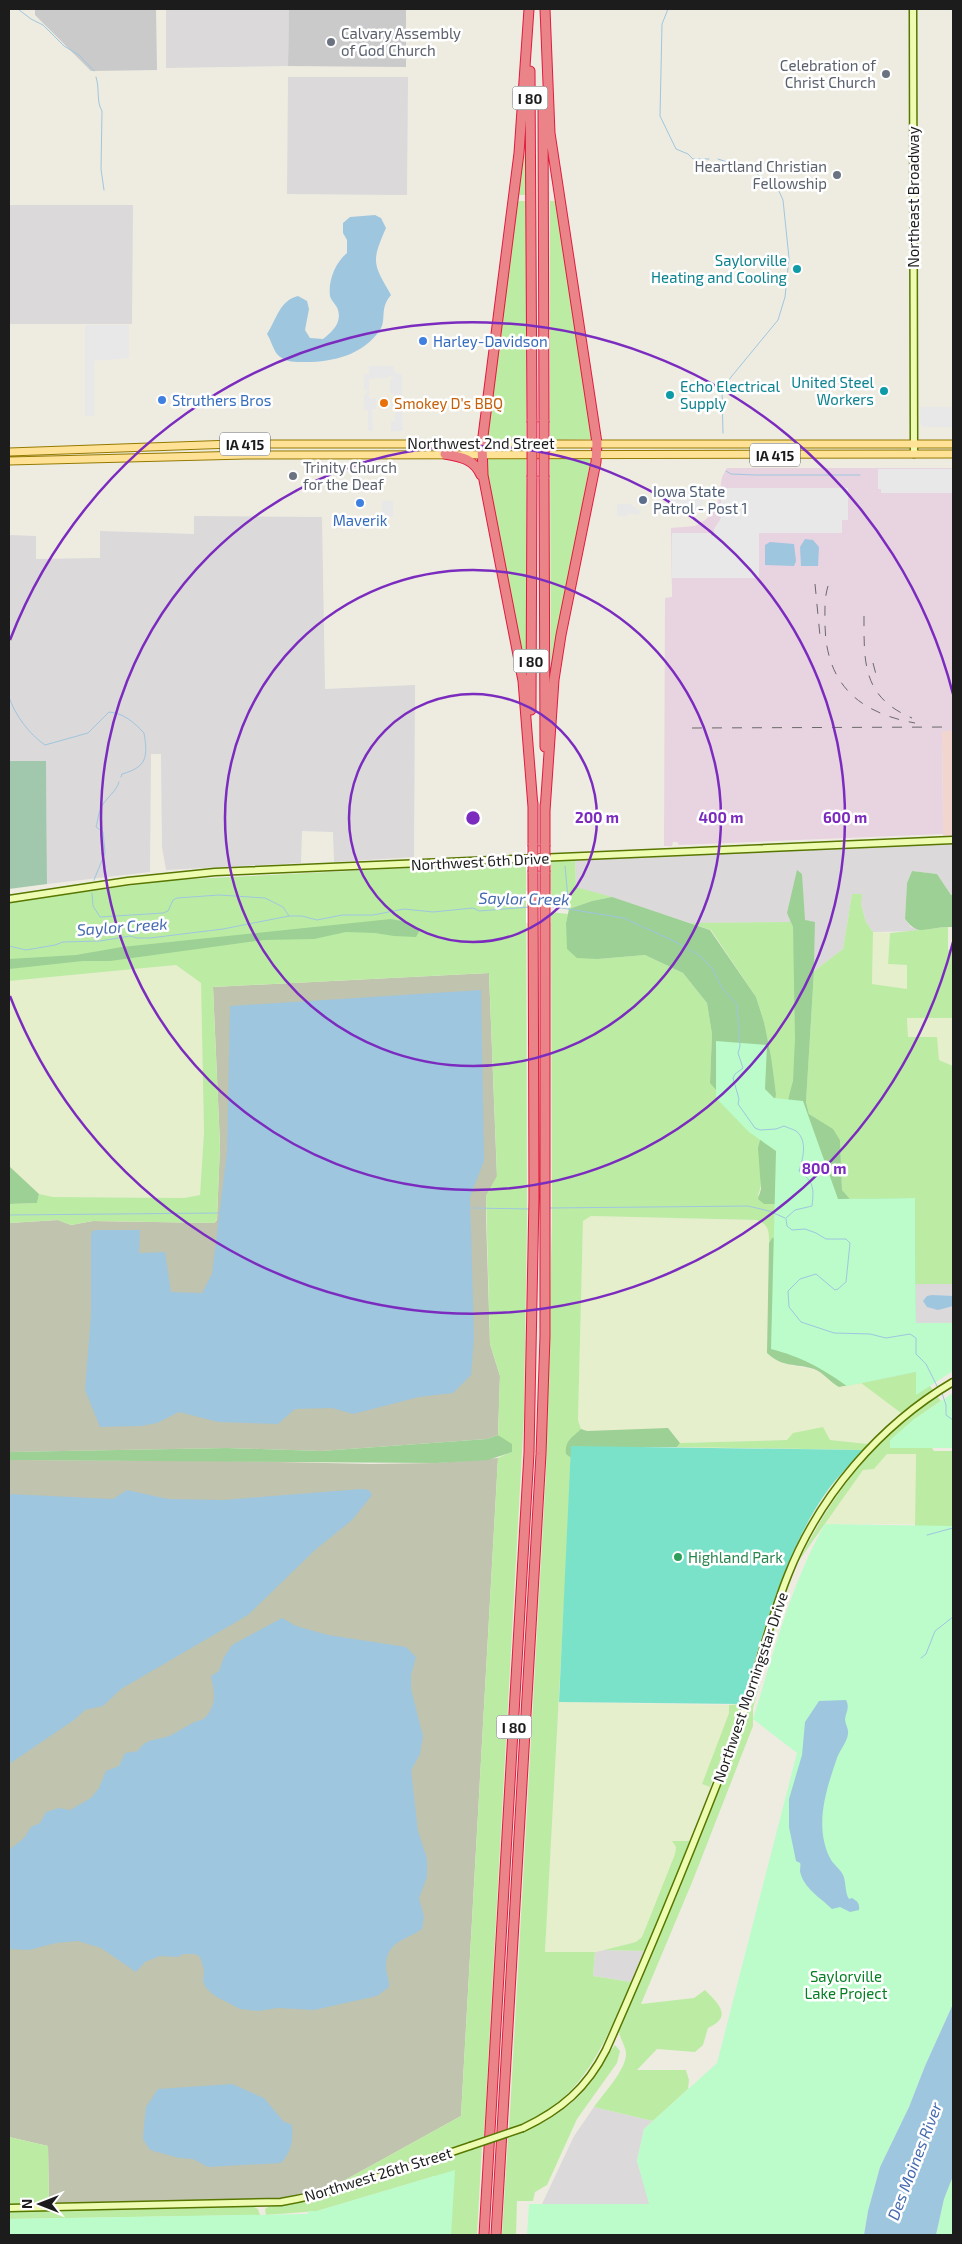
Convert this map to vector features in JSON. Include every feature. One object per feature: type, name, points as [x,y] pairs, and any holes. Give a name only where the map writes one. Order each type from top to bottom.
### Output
[{"type":"highway","points":[[529,9],[516,187],[491,357],[482,454],[486,488],[523,681],[533,808]]},
{"type":"highway","name":"I 80","points":[[484,2235],[526,1517],[532,1355],[534,1198],[529,9]]},
{"type":"highway","points":[[545,9],[550,133],[597,443],[597,454],[561,634],[554,680],[545,811]]},
{"type":"highway","name":"I 80","points":[[496,2235],[539,1503],[545,1336],[545,9]]},
{"type":"highway","points":[[445,454],[467,459],[474,463],[486,488]]},
{"type":"main road","name":"Northeast Broadway","points":[[913,9],[914,454]]},
{"type":"main road","name":"Northwest 2nd Street","points":[[9,452],[233,444],[953,444]]},
{"type":"main road","name":"Northwest 2nd Street","points":[[9,461],[246,455],[953,454]]},
{"type":"main road","name":"Northwest 6th Drive","points":[[9,899],[136,880],[215,872],[953,840]]},
{"type":"main road","name":"Northwest Morningstar Drive","points":[[612,2037],[736,1736],[788,1575],[802,1544],[844,1479],[868,1451],[896,1423],[951,1384]]},
{"type":"main road","name":"Northwest 26th Street","points":[[9,2208],[281,2202],[312,2197],[354,2185],[523,2128],[552,2113],[573,2097],[596,2069],[612,2037]]},
{"type":"shaded area","points":[[35,9],[156,9],[157,70],[91,71],[35,15]]},
{"type":"shaded area","points":[[166,9],[289,9],[288,66],[166,68]]},
{"type":"shaded area","points":[[289,9],[406,9],[406,67],[288,66]]},
{"type":"shaded area","points":[[288,77],[408,77],[407,195],[287,194]]},
{"type":"shaded area","points":[[9,205],[133,205],[132,324],[9,324]]},
{"type":"shaded area","points":[[85,325],[129,325],[129,358],[94,361],[94,416],[85,416]]},
{"type":"shaded area","points":[[369,366],[394,366],[394,370],[398,374],[402,374],[402,397],[398,398],[398,406],[402,407],[403,431],[391,431],[391,421],[395,421],[395,410],[391,410],[391,398],[394,398],[394,393],[390,393],[390,379],[394,378],[389,375],[388,378],[369,379],[369,398],[376,398],[376,409],[372,410],[373,431],[368,431],[368,410],[364,410],[364,395],[367,393],[367,389],[364,390],[364,374],[369,374]]},
{"type":"shaded area","points":[[920,407],[953,407],[953,427],[923,427],[920,424]]},
{"type":"shaded area","points":[[727,468],[953,468],[953,731],[942,731],[943,834],[679,845],[677,842],[673,842],[672,846],[664,846],[665,598],[672,597],[671,528],[695,526],[712,513],[718,502],[722,477]]},
{"type":"shaded area","points":[[878,469],[953,469],[953,493],[881,493],[881,489],[878,489]]},
{"type":"shaded area","points":[[721,488],[848,488],[848,520],[842,520],[842,533],[759,533],[759,578],[672,578],[672,533],[711,533],[711,536],[714,536],[714,529],[721,518]]},
{"type":"shaded area","points":[[666,489],[704,490],[703,503],[699,510],[690,515],[673,516],[673,514],[666,514]]},
{"type":"shaded area","points":[[382,501],[393,501],[393,517],[382,518]]},
{"type":"shaded area","points":[[617,504],[630,504],[641,512],[637,515],[628,513],[627,516],[617,516]]},
{"type":"shaded area","points":[[194,516],[322,517],[325,689],[415,685],[414,857],[334,862],[333,832],[302,831],[301,863],[166,870],[162,847],[161,754],[151,754],[150,872],[47,884],[46,762],[9,761],[9,535],[36,536],[36,559],[100,558],[100,531],[194,534]]},
{"type":"shaded area","points":[[942,731],[953,731],[953,838],[943,838]]},
{"type":"shaded area","points":[[953,843],[953,895],[951,895],[937,874],[912,871],[907,883],[905,919],[911,927],[921,931],[873,932],[866,922],[861,904],[852,894],[843,949],[814,971],[815,922],[690,923],[576,887],[575,859]]},
{"type":"shaded area","points":[[873,932],[890,933],[888,964],[907,965],[907,989],[872,984]]},
{"type":"shaded area","points":[[176,965],[201,983],[204,1132],[200,1195],[185,1198],[53,1197],[39,1194],[9,1166],[9,981]]},
{"type":"shaded area","points":[[489,973],[497,1177],[486,1196],[486,1217],[490,1344],[500,1376],[498,1435],[487,1439],[321,1451],[227,1448],[9,1452],[9,1223],[58,1220],[71,1225],[93,1221],[214,1223],[217,1220],[220,1145],[213,987]]},
{"type":"shaded area","points":[[907,1018],[953,1018],[953,1066],[939,1060],[908,1037]]},
{"type":"shaded area","points":[[591,1216],[757,1220],[765,1223],[769,1230],[767,1353],[789,1365],[812,1369],[821,1373],[839,1387],[861,1383],[901,1413],[868,1444],[830,1440],[680,1443],[668,1428],[587,1431],[581,1429],[578,1420],[583,1221]]},
{"type":"shaded area","points":[[916,1284],[953,1284],[953,1323],[916,1323]]},
{"type":"shaded area","name":"Highland Park","points":[[571,1446],[863,1450],[827,1491],[796,1546],[775,1597],[742,1704],[559,1702]]},
{"type":"shaded area","points":[[887,1454],[916,1454],[915,1524],[825,1524],[863,1470],[874,1469]]},
{"type":"shaded area","points":[[498,1458],[461,2116],[327,2190],[286,2198],[246,2201],[49,2203],[48,2146],[9,2137],[9,1460],[371,1464],[437,1463]]},
{"type":"shaded area","points":[[559,1702],[729,1705],[729,1713],[702,1784],[710,1787],[691,1841],[673,1841],[676,1847],[675,1854],[642,1937],[636,1942],[595,1952],[545,1952]]},
{"type":"shaded area","points":[[604,1950],[644,1951],[631,1982],[593,1976],[595,1952]]},
{"type":"shaded area","points":[[594,2107],[653,2121],[644,2129],[637,2161],[650,2204],[542,2204],[574,2136]]},
{"type":"green space","points":[[522,155],[526,155],[526,195],[517,195]]},
{"type":"green space","points":[[516,201],[526,201],[526,440],[485,441]]},
{"type":"green space","points":[[550,201],[557,201],[592,439],[550,440]]},
{"type":"green space","points":[[486,459],[526,459],[527,681],[485,474]]},
{"type":"green space","points":[[550,459],[591,459],[551,692]]},
{"type":"green space","points":[[9,761],[46,761],[47,884],[9,889]]},
{"type":"green space","points":[[575,859],[576,887],[612,897],[592,901],[569,909],[568,906],[551,904],[551,861]]},
{"type":"green space","points":[[526,862],[527,1219],[524,1416],[484,2137],[327,2190],[461,2116],[498,1458],[511,1452],[512,1445],[498,1435],[500,1376],[490,1344],[486,1196],[497,1176],[489,973],[213,987],[220,1145],[217,1219],[214,1223],[93,1221],[71,1225],[58,1220],[9,1223],[9,1204],[37,1203],[39,1194],[53,1197],[184,1198],[200,1195],[204,1132],[201,983],[176,965],[9,981],[9,902],[171,880]]},
{"type":"green space","points":[[797,870],[802,874],[805,920],[815,922],[806,1102],[809,1114],[833,1129],[840,1140],[842,1190],[850,1199],[915,1198],[916,1323],[953,1323],[923,1383],[916,1372],[839,1387],[814,1369],[778,1361],[767,1353],[769,1243],[772,1238],[781,1236],[781,1204],[764,1204],[758,1199],[761,1189],[758,1148],[760,1140],[778,1141],[793,1080],[795,1039],[793,927],[787,913]]},
{"type":"green space","points":[[912,871],[937,874],[951,895],[953,895],[953,927],[919,930],[905,919],[907,883]]},
{"type":"green space","points":[[852,894],[862,894],[861,904],[866,922],[873,932],[872,984],[907,989],[907,965],[888,964],[890,933],[948,927],[948,950],[953,950],[953,1018],[907,1018],[908,1037],[937,1037],[939,1060],[953,1066],[953,1284],[916,1284],[903,1298],[850,1199],[842,1190],[840,1140],[832,1129],[809,1114],[806,1102],[814,971],[843,949]]},
{"type":"green space","points":[[612,897],[710,930],[756,997],[764,1022],[771,1057],[776,1094],[774,1105],[724,1099],[710,1083],[712,1034],[707,1003],[683,973],[645,955],[598,959],[577,958],[567,949],[566,923],[569,909],[592,901]]},
{"type":"green space","points":[[551,912],[568,914],[566,923],[598,959],[645,955],[683,973],[707,1003],[712,1034],[710,1083],[776,1094],[764,1022],[756,997],[711,930],[690,923],[791,922],[793,927],[797,1022],[791,1090],[763,1165],[758,1195],[781,1204],[781,1236],[772,1238],[769,1243],[768,1229],[757,1220],[591,1216],[583,1221],[578,1420],[581,1429],[572,1457],[545,1952],[595,1952],[593,1976],[631,1982],[599,2050],[587,2070],[572,2089],[555,2105],[534,2118],[509,2129],[546,1472],[552,1219]]},
{"type":"green space","points":[[391,919],[407,922],[420,930],[416,937],[346,932],[314,939],[264,940],[110,961],[83,961],[9,969],[9,959],[76,955],[122,947]]},
{"type":"green space","points":[[716,1041],[767,1045],[765,1089],[774,1098],[803,1101],[838,1199],[915,1198],[916,1323],[953,1323],[953,1371],[916,1395],[916,1372],[847,1386],[811,1364],[771,1349],[776,1151],[749,1132],[716,1098]]},
{"type":"green space","points":[[9,1166],[39,1194],[37,1203],[9,1204]]},
{"type":"green space","points":[[916,1372],[923,1383],[930,1386],[934,1391],[901,1413],[861,1383]]},
{"type":"green space","points":[[953,1393],[953,1448],[890,1448],[890,1440],[913,1420]]},
{"type":"green space","points":[[937,1396],[941,1401],[913,1420],[934,1451],[953,1451],[953,1526],[915,1526],[916,1454],[887,1454],[874,1469],[863,1470],[798,1562],[826,1513],[857,1470],[893,1431]]},
{"type":"green space","points":[[823,1427],[830,1440],[868,1444],[863,1450],[677,1447],[680,1443],[787,1440],[793,1433]]},
{"type":"green space","points":[[668,1428],[680,1443],[677,1447],[640,1447],[570,1457],[566,1454],[568,1442],[581,1429],[587,1431]]},
{"type":"green space","points":[[498,1435],[512,1444],[512,1452],[488,1460],[437,1463],[9,1460],[9,1452],[227,1448],[321,1451],[487,1439]]},
{"type":"green space","name":"Saylorville Lake Project","points":[[825,1524],[953,1526],[953,2004],[909,2107],[880,2167],[868,2211],[864,2235],[527,2235],[529,2204],[649,2204],[637,2161],[644,2129],[717,2063],[797,1753],[753,1719],[792,1596]]},
{"type":"green space","points":[[782,1604],[753,1708],[753,1726],[693,1880],[641,2004],[694,1998],[705,1990],[719,2005],[722,2015],[716,2024],[708,2028],[703,2045],[695,2052],[657,2049],[637,2070],[686,2070],[689,2080],[688,2089],[653,2121],[594,2107],[623,2066],[626,2053],[619,2030],[735,1750]]},
{"type":"green space","points":[[742,1704],[710,1787],[702,1784],[729,1713],[729,1705]]},
{"type":"green space","points":[[672,1841],[691,1841],[644,1951],[604,1950],[636,1942],[642,1937],[675,1854],[676,1847]]},
{"type":"green space","points":[[615,2045],[620,2051],[617,2063],[577,2119],[547,2185],[535,2192],[533,2201],[517,2201],[516,2235],[502,2235],[508,2137],[544,2122],[575,2100],[592,2081]]},
{"type":"green space","points":[[9,2137],[48,2146],[49,2203],[9,2204]]},
{"type":"green space","points":[[482,2146],[477,2235],[413,2235],[447,2177],[435,2176],[317,2211],[266,2215],[265,2209],[268,2207],[322,2198]]},
{"type":"green space","points":[[455,2170],[451,2235],[9,2235],[9,2219],[308,2214],[308,2211],[317,2211]]},
{"type":"green space","points":[[953,2176],[953,2235],[936,2235],[944,2199]]},
{"type":"green space","points":[[252,2206],[258,2209],[260,2215],[9,2219],[9,2211]]},
{"type":"water","points":[[375,215],[381,218],[386,228],[378,248],[376,263],[391,295],[385,305],[380,330],[365,346],[347,355],[327,361],[298,362],[280,357],[267,334],[279,311],[292,298],[298,296],[307,301],[309,309],[305,330],[310,338],[323,339],[335,327],[339,315],[331,298],[330,290],[331,278],[336,267],[347,253],[347,240],[343,233],[343,223],[350,217]]},
{"type":"water","points":[[805,539],[813,540],[819,547],[818,566],[801,566],[800,547]]},
{"type":"water","points":[[770,542],[794,544],[796,561],[794,566],[765,565],[765,545]]},
{"type":"water","points":[[481,990],[484,1161],[470,1197],[474,1338],[471,1375],[453,1393],[419,1397],[353,1414],[332,1408],[295,1409],[278,1424],[218,1422],[179,1412],[157,1423],[141,1426],[100,1427],[85,1390],[91,1314],[92,1231],[140,1230],[139,1253],[165,1252],[171,1292],[202,1293],[212,1274],[227,1152],[230,1006]]},
{"type":"water","points":[[927,1296],[953,1296],[953,1306],[938,1310],[927,1307],[923,1301]]},
{"type":"water","points":[[361,1489],[369,1490],[372,1495],[352,1520],[315,1550],[248,1615],[121,1689],[103,1706],[85,1710],[74,1720],[9,1764],[9,1494],[113,1499],[127,1490],[168,1499],[223,1500]]},
{"type":"water","points":[[282,1618],[296,1626],[328,1635],[406,1647],[416,1657],[411,1675],[411,1689],[423,1736],[420,1754],[411,1770],[418,1831],[427,1859],[427,1877],[419,1898],[424,1917],[422,1929],[398,1943],[389,1952],[386,1967],[389,1987],[377,1996],[314,2010],[278,2008],[258,2011],[240,2009],[215,1996],[206,1988],[203,1981],[204,1970],[200,1957],[195,1954],[183,1954],[178,1957],[160,1956],[145,1962],[136,1972],[101,1948],[78,1941],[56,1943],[29,1950],[9,1949],[9,1850],[24,1838],[31,1827],[40,1823],[46,1812],[59,1808],[70,1810],[91,1798],[99,1788],[106,1771],[119,1766],[125,1753],[138,1751],[148,1742],[169,1736],[204,1719],[211,1709],[214,1699],[211,1676],[219,1671],[224,1657],[232,1645]]},
{"type":"water","points":[[846,1700],[848,1708],[845,1719],[848,1734],[837,1758],[829,1783],[822,1821],[825,1846],[830,1858],[844,1876],[846,1893],[849,1899],[852,1898],[859,1904],[859,1910],[850,1912],[840,1907],[832,1909],[805,1883],[800,1871],[800,1863],[796,1861],[789,1827],[789,1799],[802,1755],[805,1722],[819,1701]]},
{"type":"water","name":"Des Moines River","points":[[953,2004],[953,2176],[944,2199],[936,2235],[864,2235],[868,2211],[880,2167],[909,2107]]},
{"type":"water","points":[[232,2084],[264,2098],[283,2121],[292,2125],[291,2146],[281,2163],[208,2167],[193,2159],[179,2158],[150,2150],[143,2139],[146,2107],[158,2089]]},
{"type":"pier","points":[[526,421],[550,421],[550,477],[526,477]]},
{"type":"pier","points":[[526,845],[551,845],[551,872],[526,872]]},
{"type":"pier","points":[[526,891],[551,891],[551,923],[526,923]]},
{"type":"waterway","points":[[18,9],[43,25],[64,46],[79,55],[94,71]]},
{"type":"waterway","points":[[668,9],[662,24],[660,116],[676,149],[688,154],[693,159],[709,159]]},
{"type":"waterway","points":[[96,77],[99,103],[102,111],[101,169],[104,190]]},
{"type":"waterway","points":[[718,159],[751,170],[778,189],[783,200],[789,258],[785,297],[778,320],[722,388],[723,433]]},
{"type":"waterway","points":[[726,471],[731,474],[755,475],[860,475]]},
{"type":"waterway","points":[[9,697],[23,724],[45,745],[88,733],[109,712],[119,714],[128,719],[144,733],[146,749],[144,760],[141,764],[137,768],[122,774],[121,777]]},
{"type":"waterway","points":[[94,880],[105,853],[103,832],[96,827],[99,814],[102,806],[116,789],[119,782]]},
{"type":"waterway","points":[[565,866],[569,909]]},
{"type":"waterway","points":[[92,893],[93,906],[100,917],[163,913],[168,911],[173,900],[177,898],[219,895],[265,898],[283,907],[289,916]]},
{"type":"waterway","name":"Saylor Creek","points":[[549,906],[624,918],[678,943],[700,956],[712,968],[722,988],[737,1005],[740,1046],[738,1053],[743,1068],[733,1078],[739,1099],[738,1104],[755,1128],[760,1130],[776,1129],[784,1126],[796,1131],[802,1139],[803,1155],[799,1171],[808,1179],[812,1186],[812,1206],[795,1210],[786,1218]]},
{"type":"waterway","name":"Saylor Creek","points":[[9,946],[26,950],[63,942],[100,941],[130,936],[150,938],[223,929],[289,916],[302,916],[317,920],[342,915],[373,915],[404,909],[433,912],[473,908],[479,911],[530,907]]},
{"type":"waterway","points":[[549,1208],[748,1206],[769,1211],[785,1218]]},
{"type":"waterway","points":[[472,1208],[530,1209]]},
{"type":"waterway","points":[[9,1215],[220,1213]]},
{"type":"waterway","name":"Saylor Creek","points":[[786,1219],[787,1226],[792,1230],[805,1229],[826,1239],[846,1239],[850,1243],[846,1282],[838,1289],[835,1290],[816,1274],[800,1279],[788,1291],[789,1307],[801,1322],[834,1333],[870,1334],[886,1338],[910,1334],[916,1338],[916,1354],[926,1364],[938,1388]]},
{"type":"waterway","name":"Saylor Creek","points":[[942,1393],[946,1405],[946,1415],[953,1420]]},
{"type":"waterway","points":[[927,1535],[953,1528]]},
{"type":"waterway","points":[[921,1658],[926,1654],[935,1631],[953,1617]]},
{"type":"railway","points":[[815,584],[820,636]]},
{"type":"railway","points":[[828,586],[825,610],[827,646],[839,679],[849,692],[877,712],[915,723]]},
{"type":"railway","points":[[864,616],[866,663],[875,689],[883,700],[912,718]]},
{"type":"railway","points":[[873,663],[878,682]]},
{"type":"railway","points":[[692,728],[953,727]]},
{"type":"place","name":"Calvary Assembly of God Church","points":[[331,42]]},
{"type":"place","name":"Celebration of Christ Church","points":[[886,74]]},
{"type":"place","name":"Heartland Christian Fellowship","points":[[837,175]]},
{"type":"place","name":"Saylorville Heating and Cooling","points":[[797,269]]},
{"type":"place","name":"Harley-Davidson","points":[[423,341]]},
{"type":"place","name":"United Steel Workers","points":[[884,391]]},
{"type":"place","name":"Echo Electrical Supply","points":[[670,395]]},
{"type":"place","name":"Struthers Bros","points":[[162,400]]},
{"type":"place","name":"Smokey D's BBQ","points":[[384,403]]},
{"type":"place","name":"Trinity Church for the Deaf","points":[[293,476]]},
{"type":"place","name":"Iowa State Patrol - Post 1","points":[[643,500]]},
{"type":"place","name":"Maverik","points":[[360,503]]},
{"type":"place","name":"Highland Park","points":[[678,1557]]}]
